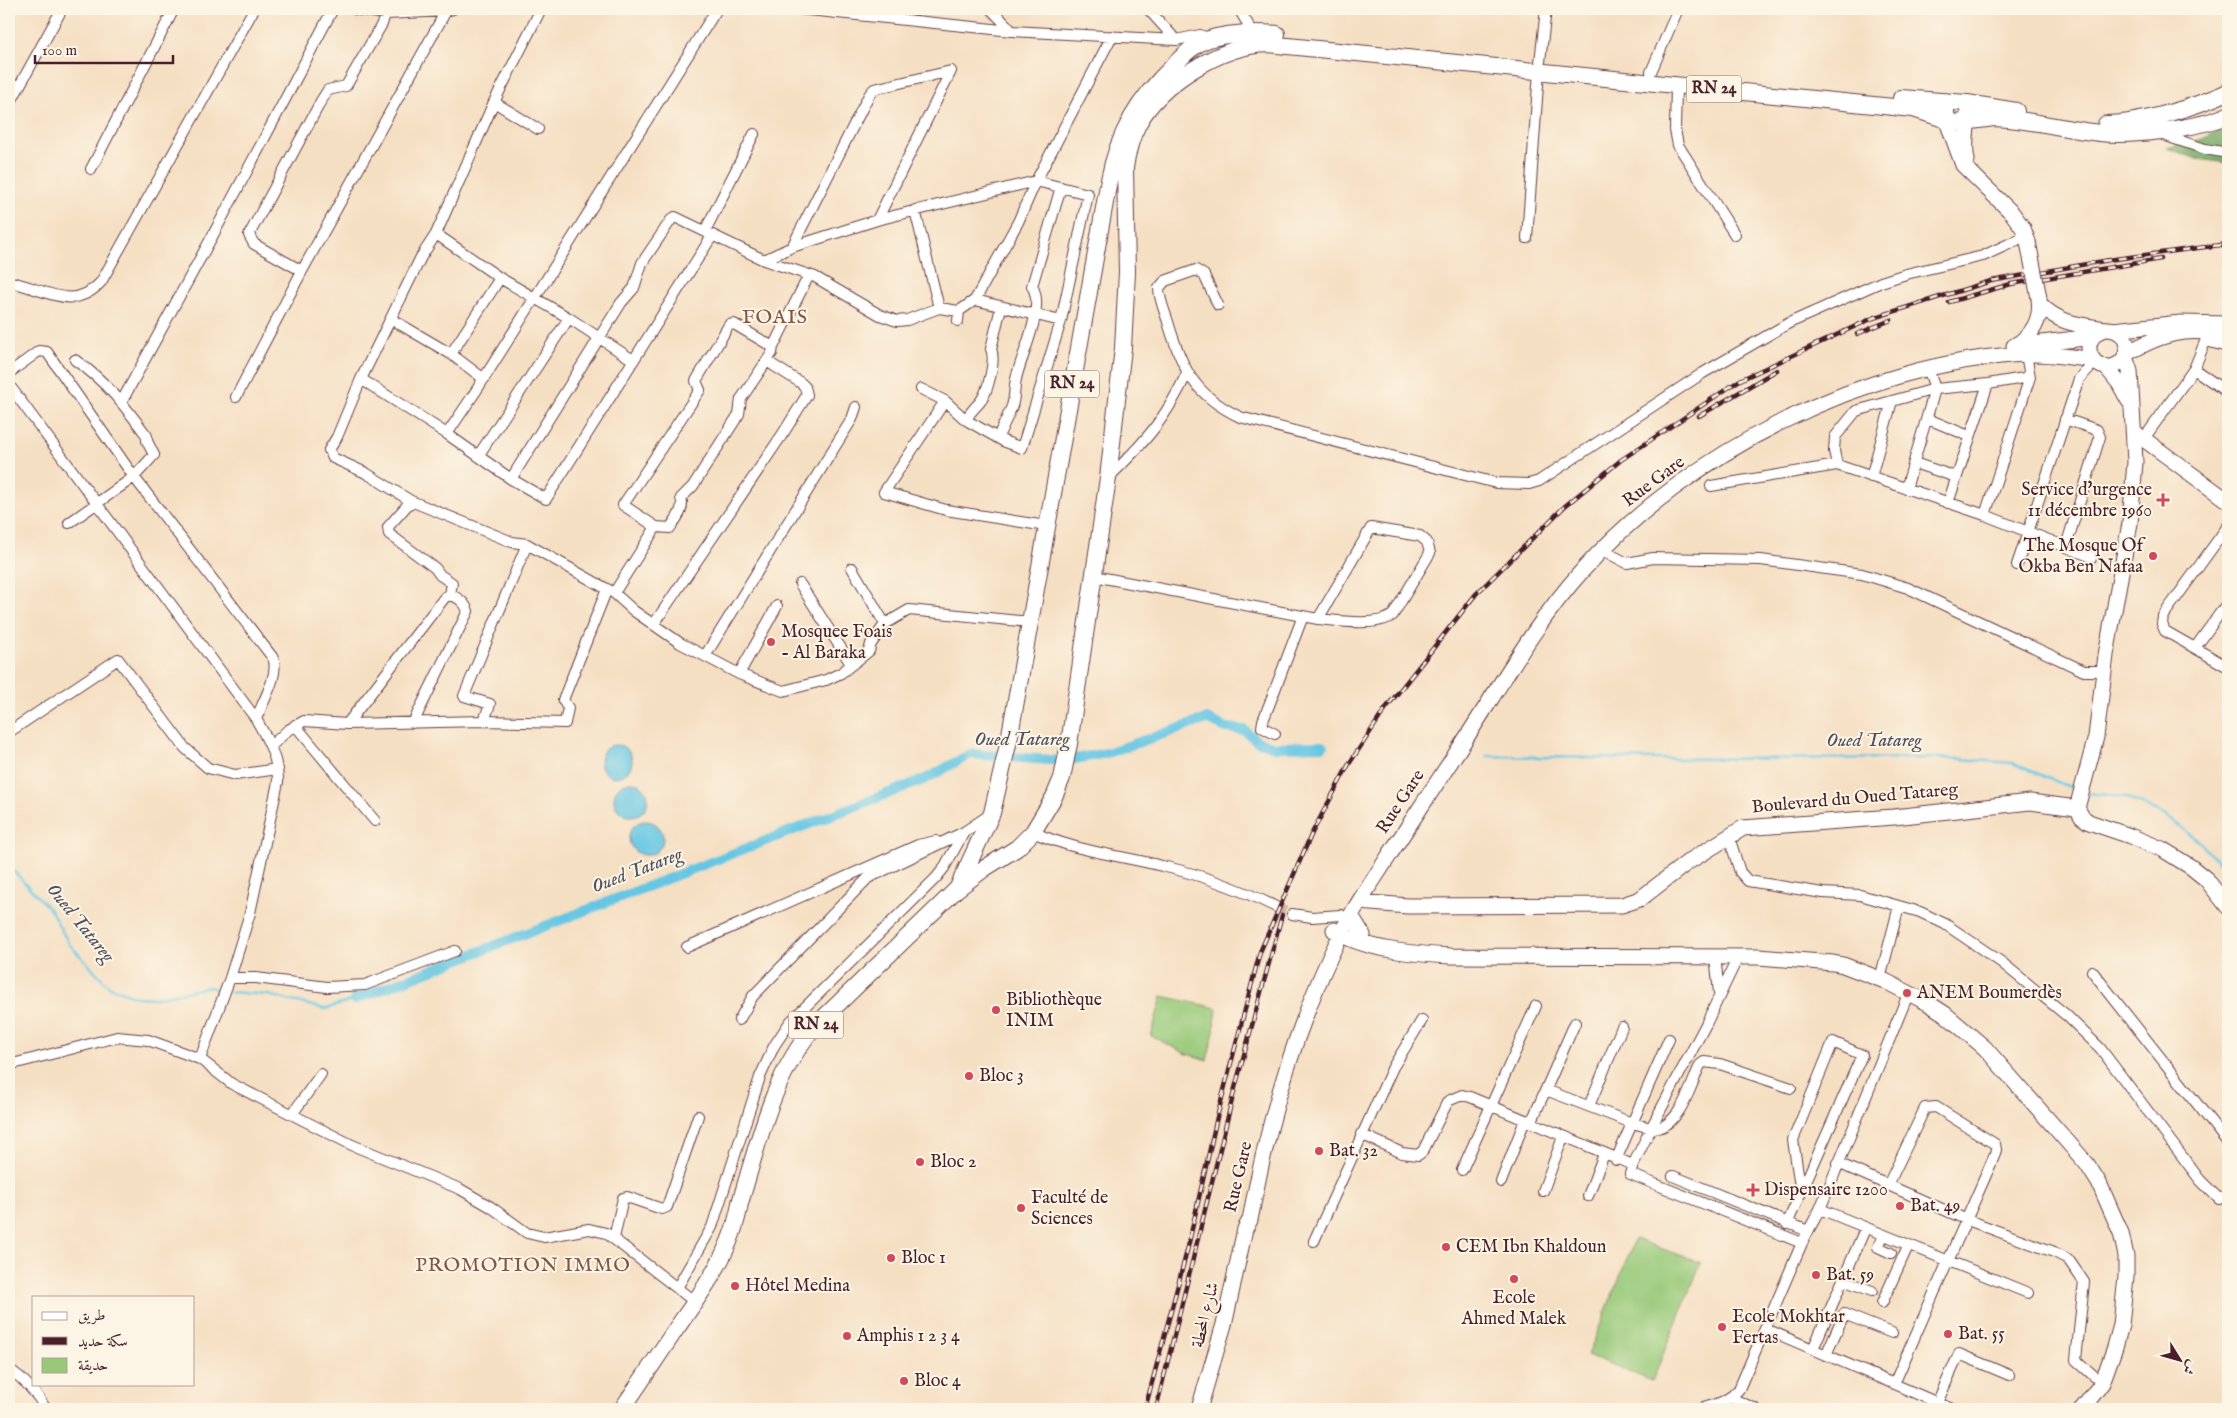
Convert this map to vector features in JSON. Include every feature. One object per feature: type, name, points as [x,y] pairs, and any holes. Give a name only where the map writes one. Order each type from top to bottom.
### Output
[{"type":"main road","name":"RN 24","points":[[957,889],[979,846],[992,813],[1009,740],[1113,160],[1124,128],[1143,97],[1182,45],[1228,35],[1253,33],[1539,67],[1676,86],[1913,109],[1956,124],[2002,118],[2099,133],[2121,134],[2212,122],[2228,115]]},
{"type":"main road","points":[[1209,39],[1214,46],[1217,57]]},
{"type":"main road","name":"RN 24","points":[[610,1409],[705,1270],[731,1216],[740,1203],[779,1081],[799,1046],[814,1026],[957,889],[985,868],[1017,848],[1033,832],[1049,808],[1062,778],[1069,744],[1108,478],[1126,308],[1125,188],[1127,154],[1138,124],[1152,105],[1167,90],[1217,57],[1239,48],[1268,44],[1539,67],[1651,72],[1967,103],[2109,124],[2130,122],[2189,107],[2228,92]]},
{"type":"main road","points":[[1182,45],[1192,60],[1200,67]]},
{"type":"main road","points":[[1946,101],[1947,121],[1961,162],[2012,213],[2027,239],[2040,305],[2030,333],[2020,350]]},
{"type":"main road","points":[[1967,103],[1964,142],[1971,173]]},
{"type":"main road","points":[[2040,305],[2073,339],[2099,348],[2181,323],[2228,324]]},
{"type":"main road","points":[[2040,305],[2053,316],[2068,323],[2117,365],[2125,356],[2152,339],[2165,335],[2228,336]]},
{"type":"main road","points":[[2099,348],[2123,337],[2126,342],[2125,356],[2130,371],[2132,407],[2138,436],[2130,523],[2105,670],[2096,737],[2079,803],[2082,817],[2089,822],[2162,849],[2191,866],[2206,879],[2228,907]]},
{"type":"main road","name":"Rue Gare","points":[[1361,893],[1562,594],[1602,550],[1654,504],[1710,463],[1768,428],[1845,394],[1928,368],[2073,339]]},
{"type":"main road","points":[[2099,348],[2132,407]]},
{"type":"main road","name":"Rue Gare","points":[[1245,1229],[1244,1219],[1252,1180],[1278,1073],[1341,925],[1536,619],[1557,591],[1597,545],[1651,498],[1730,442],[1808,401],[1843,387],[1926,361],[2020,350],[2059,355],[2099,348]]},
{"type":"main road","points":[[2138,436],[2228,501]]},
{"type":"main road","name":"Boulevard du Oued Tatareg","points":[[1361,893],[1408,906],[1622,905],[1640,899],[1688,862],[1743,828],[1894,818],[2030,802],[2079,803]]},
{"type":"main road","points":[[1341,925],[1363,939],[1414,954],[1484,958],[1738,957],[1843,964],[1909,992],[1945,1014],[1984,1048],[2087,1164],[2099,1183],[2121,1232],[2126,1276],[2119,1332],[2102,1383],[2082,1409]]},
{"type":"main road","points":[[1341,925],[1363,939]]},
{"type":"main road","name":"Rue Gare","points":[[1245,1229],[1250,1220],[1270,1124],[1284,1073],[1331,956],[1341,925]]},
{"type":"main road","points":[[1331,956],[1363,939]]},
{"type":"main road","name":"شارع المحطة","points":[[1199,1409],[1225,1321],[1245,1229]]},
{"type":"main road","name":"RN 24","points":[[622,1409],[687,1296]]},
{"type":"street","points":[[9,105],[62,9]]},
{"type":"street","points":[[91,169],[174,9]]},
{"type":"street","points":[[9,282],[66,298],[85,295],[94,290],[101,282],[254,9]]},
{"type":"street","points":[[122,401],[213,235],[332,9]]},
{"type":"street","points":[[354,9],[385,14],[449,10]]},
{"type":"street","points":[[542,9],[494,102],[436,234],[421,257],[361,379],[329,450],[333,458],[366,473],[411,501],[512,542],[527,544],[611,591],[634,611],[680,643],[739,674],[783,691],[826,680],[841,673],[868,651],[885,624],[909,610],[1029,622]]},
{"type":"street","points":[[447,434],[484,379],[717,9]]},
{"type":"street","points":[[799,9],[1012,31],[1112,36],[1182,45]]},
{"type":"street","points":[[992,9],[1012,31]]},
{"type":"street","points":[[1148,9],[1182,45]]},
{"type":"street","points":[[1239,9],[1253,33]]},
{"type":"street","points":[[1527,238],[1539,67],[1546,9]]},
{"type":"street","points":[[1651,72],[1678,9]]},
{"type":"street","points":[[236,397],[302,271],[449,10]]},
{"type":"street","points":[[302,271],[254,244],[249,235],[321,101],[328,90],[346,86],[382,24],[385,14]]},
{"type":"street","points":[[512,479],[600,340],[621,303],[634,288],[642,263],[671,220],[678,218],[764,260],[809,275],[880,315],[897,322],[939,308],[959,316],[975,300],[1018,222],[1036,181],[1112,36]]},
{"type":"street","points":[[792,247],[869,95],[874,89],[950,71],[877,220]]},
{"type":"street","points":[[1676,86],[1675,130],[1678,144],[1735,235]]},
{"type":"street","points":[[494,102],[538,129]]},
{"type":"street","name":"RN 24","points":[[2152,131],[2204,149],[2228,152]]},
{"type":"street","points":[[361,379],[447,434],[512,479],[546,499],[633,360],[708,234],[754,134]]},
{"type":"street","points":[[764,260],[792,247],[877,220],[1036,181],[1088,194],[1060,321],[1022,448],[1003,441],[966,420],[945,401],[921,389]]},
{"type":"street","points":[[998,437],[1007,414],[1012,407],[1016,378],[1035,316],[1036,292],[1032,286],[1061,187]]},
{"type":"street","points":[[915,210],[939,308]]},
{"type":"street","points":[[436,234],[500,278],[569,318],[633,360]]},
{"type":"street","points":[[1218,305],[1204,275],[1199,271],[1192,270],[1160,285],[1158,292],[1178,355],[1187,373],[1208,398],[1222,408],[1240,417],[1496,483],[1529,484],[1539,481],[1703,373],[1789,323],[1881,282],[1906,274],[1983,256],[2027,239]]},
{"type":"street","points":[[773,347],[734,324],[730,325],[696,381],[700,390],[623,505],[656,526],[670,528],[681,510],[681,498],[693,486],[739,414],[741,399],[768,362],[773,347],[809,275]]},
{"type":"street","points":[[451,354],[500,278]]},
{"type":"street","points":[[975,300],[1060,321]]},
{"type":"street","points":[[966,420],[972,408],[980,401],[986,388],[993,364],[994,356],[991,349],[1001,306]]},
{"type":"street","points":[[478,456],[569,318]]},
{"type":"street","points":[[391,319],[451,354],[484,379]]},
{"type":"street","points":[[2138,436],[2194,369],[2207,337],[2228,347]]},
{"type":"street","points":[[2017,565],[2079,379],[2099,348]]},
{"type":"street","points":[[1985,515],[2030,377],[2020,350]]},
{"type":"street","points":[[9,373],[39,351],[46,352],[134,477],[273,658],[276,665],[274,673],[256,719]]},
{"type":"street","points":[[69,523],[95,502],[134,477],[154,455],[147,441],[147,436],[122,401],[97,375],[75,360]]},
{"type":"street","points":[[654,624],[805,399],[805,387],[768,362]]},
{"type":"street","points":[[1906,489],[1928,419],[1935,389],[1928,368]]},
{"type":"street","points":[[2194,369],[2228,393]]},
{"type":"street","points":[[1108,478],[1158,426],[1174,400],[1187,373]]},
{"type":"street","points":[[1837,465],[1834,451],[1835,436],[1856,411],[1935,389],[1988,384],[2030,377]]},
{"type":"street","points":[[1948,503],[1988,384]]},
{"type":"street","points":[[9,385],[256,719],[271,746],[278,769],[278,782],[250,912],[230,978],[200,1059]]},
{"type":"street","points":[[945,401],[884,492],[946,510],[1046,526]]},
{"type":"street","points":[[1871,477],[1892,401]]},
{"type":"street","points":[[705,656],[852,419],[856,407]]},
{"type":"street","points":[[1928,419],[1969,436]]},
{"type":"street","points":[[2066,419],[2096,430],[2100,436],[2066,546]]},
{"type":"street","points":[[1914,463],[1956,477]]},
{"type":"street","points":[[1711,486],[1837,465],[1985,515],[2092,557]]},
{"type":"street","points":[[347,724],[445,598],[450,595],[452,583],[389,534],[388,527],[411,501]]},
{"type":"street","points":[[271,746],[296,725],[304,721],[347,724],[484,721],[565,722],[568,708],[563,700],[611,591],[656,526]]},
{"type":"street","points":[[2228,526],[2163,616],[2162,624],[2165,631],[2228,667]]},
{"type":"street","points":[[1094,576],[1318,619],[1384,621],[1393,615],[1430,553],[1427,542],[1420,536],[1371,528],[1318,619]]},
{"type":"street","points":[[484,721],[490,704],[464,696],[527,544]]},
{"type":"street","points":[[1602,550],[1626,563],[1653,558],[1761,560],[1862,574],[1908,588],[2084,671],[2105,670]]},
{"type":"street","points":[[852,568],[885,624]]},
{"type":"street","points":[[800,584],[851,664]]},
{"type":"street","points":[[414,723],[468,611],[462,602],[450,595]]},
{"type":"street","points":[[2196,648],[2228,602]]},
{"type":"street","points":[[739,674],[776,606]]},
{"type":"street","points":[[1275,734],[1262,727],[1263,721],[1303,616]]},
{"type":"street","points":[[9,732],[118,659],[185,748],[208,768],[235,775],[278,769]]},
{"type":"street","points":[[296,725],[375,821]]},
{"type":"street","points":[[739,1020],[761,988],[868,878],[964,832],[992,813]]},
{"type":"street","points":[[9,1065],[117,1036],[148,1040],[200,1059],[232,1084],[352,1146],[460,1189],[491,1207],[527,1233],[544,1237],[589,1229],[606,1233],[687,1296],[702,1248],[715,1220],[760,1077],[774,1046],[790,1022],[936,878],[944,868],[964,832]]},
{"type":"street","points":[[1033,832],[1072,847],[1163,866],[1212,879],[1249,894],[1276,908]]},
{"type":"street","points":[[1729,836],[1740,872],[1748,881],[1823,893],[1860,895],[1920,912],[1945,924],[2001,962],[2066,1016],[2100,1048],[2200,1180],[2218,1199],[2228,1195]]},
{"type":"street","points":[[687,947],[918,845],[931,841],[946,840]]},
{"type":"street","points":[[1880,979],[1899,906]]},
{"type":"street","points":[[1292,914],[1341,925]]},
{"type":"street","points":[[230,978],[256,978],[327,987],[365,985],[454,951]]},
{"type":"street","points":[[1713,957],[1720,994]]},
{"type":"street","points":[[1738,957],[1651,1128],[1630,1174],[1802,1242]]},
{"type":"street","points":[[2092,971],[2228,1144]]},
{"type":"street","points":[[1701,1409],[1723,1403],[1731,1398],[1739,1389],[1802,1242],[1820,1209],[1909,992]]},
{"type":"street","points":[[1462,1170],[1536,1006]]},
{"type":"street","points":[[1314,1241],[1393,1067],[1422,1020]]},
{"type":"street","points":[[1501,1182],[1528,1122],[1546,1090],[1575,1023]]},
{"type":"street","points":[[1589,1106],[1622,1026]]},
{"type":"street","points":[[1616,1160],[1669,1039]]},
{"type":"street","points":[[1787,1224],[1801,1193],[1862,1055],[1833,1042],[1793,1140],[1801,1193]]},
{"type":"street","points":[[1546,1090],[1632,1123],[1651,1128],[1664,1126],[1677,1115],[1700,1065],[1704,1062],[1720,1064],[1790,1088]]},
{"type":"street","points":[[293,1114],[321,1074]]},
{"type":"street","points":[[1361,1134],[1402,1153],[1418,1155],[1423,1151],[1442,1108],[1448,1101],[1462,1095],[1492,1106],[1616,1160],[1633,1165]]},
{"type":"street","points":[[1888,1185],[1920,1114],[1925,1108],[1936,1107],[1995,1144],[1996,1150],[1993,1160],[1894,1384]]},
{"type":"street","points":[[614,1238],[623,1198],[627,1197],[662,1209],[667,1207],[698,1116]]},
{"type":"street","points":[[1543,1191],[1563,1137]]},
{"type":"street","points":[[1588,1196],[1604,1154]]},
{"type":"street","points":[[1838,1164],[1966,1220],[2054,1252],[2068,1259],[2084,1282],[2076,1360],[2102,1383]]},
{"type":"street","points":[[1674,1176],[1808,1231]]},
{"type":"street","points":[[1820,1209],[1865,1229],[2028,1293]]},
{"type":"street","points":[[1813,1349],[1865,1229]]},
{"type":"street","points":[[1883,1236],[1878,1247],[1891,1253]]},
{"type":"street","points":[[1882,1303],[1908,1246]]},
{"type":"street","points":[[1843,1280],[1872,1291]]},
{"type":"street","points":[[1826,1355],[1844,1314],[1892,1333]]},
{"type":"street","points":[[1766,1329],[1952,1409]]},
{"type":"street","points":[[1937,1403],[1959,1354],[2009,1375]]},
{"type":"street","points":[[9,1369],[40,1399],[46,1409]]},
{"type":"street","points":[[1731,1398],[1756,1409]]},
{"type":"green space","points":[[2228,127],[2228,163],[2197,159],[2167,148],[2202,139]]},
{"type":"green space","points":[[1162,996],[1217,1008],[1214,1032],[1207,1060],[1187,1054],[1151,1036]]},
{"type":"green space","points":[[1635,1239],[1701,1263],[1652,1381],[1588,1355]]},
{"type":"water","points":[[616,745],[627,750],[632,761],[627,772],[616,777],[605,772],[600,761],[605,750]]},
{"type":"water","points":[[631,782],[638,783],[643,787],[647,792],[647,806],[643,811],[638,815],[631,816],[624,815],[619,811],[615,806],[614,799],[615,792],[619,787],[624,783]]},
{"type":"water","points":[[646,821],[653,822],[658,826],[662,831],[662,845],[658,850],[653,854],[646,855],[639,854],[634,850],[630,845],[629,838],[630,831],[634,826],[639,822]]},
{"type":"waterway","name":"Oued Tatareg","points":[[354,1000],[928,778],[970,754],[1064,761],[1107,753],[1207,719],[1226,728],[1244,730],[1257,741],[1275,747],[1323,746]]},
{"type":"waterway","name":"Oued Tatareg","points":[[1487,756],[1657,759],[1947,758],[2012,763],[2077,790]]},
{"type":"waterway","name":"Oued Tatareg","points":[[2087,793],[2127,797],[2166,816],[2199,841],[2228,872]]},
{"type":"waterway","name":"Oued Tatareg","points":[[9,866],[51,911],[69,944],[110,987],[137,997],[155,998],[209,987],[221,991]]},
{"type":"waterway","name":"Oued Tatareg","points":[[229,992],[268,995],[325,1009],[354,1000]]},
{"type":"tunnel","points":[[1276,907],[1292,914]]},
{"type":"railway","points":[[1145,1409],[1188,1247],[1217,1117],[1260,952],[1312,833],[1349,764],[1386,708],[1476,594],[1565,506],[1621,460],[1740,380],[1873,318],[1991,281],[2115,259],[2228,244]]},
{"type":"railway","points":[[1949,302],[2011,284],[2161,259]]},
{"type":"railway","points":[[1857,334],[1891,320]]},
{"type":"railway","points":[[1699,416],[1777,370]]},
{"type":"railway","points":[[1156,1409],[1235,1088],[1282,915]]},
{"type":"place","name":"Service d'urgence 11 décembre 1960","points":[[2163,500]]},
{"type":"place","name":"The Mosque Of Okba Ben Nafaa","points":[[2153,556]]},
{"type":"place","name":"Mosquee Foais - Al Baraka","points":[[771,642]]},
{"type":"place","name":"ANEM Boumerdès","points":[[1907,993]]},
{"type":"place","name":"Bibliothèque INIM","points":[[996,1010]]},
{"type":"place","name":"Bloc 3","points":[[969,1076]]},
{"type":"place","name":"Bat. 32","points":[[1319,1151]]},
{"type":"place","name":"Bloc 2","points":[[920,1162]]},
{"type":"place","name":"Dispensaire 1200","points":[[1753,1190]]},
{"type":"place","name":"Bat. 49","points":[[1900,1206]]},
{"type":"place","name":"Faculté de Sciences","points":[[1021,1208]]},
{"type":"place","name":"CEM Ibn Khaldoun","points":[[1446,1247]]},
{"type":"place","name":"Bloc 1","points":[[891,1258]]},
{"type":"place","name":"Bat. 59","points":[[1816,1275]]},
{"type":"place","name":"Ecole Ahmed Malek","points":[[1514,1279]]},
{"type":"place","name":"Hôtel Medina","points":[[735,1286]]},
{"type":"place","name":"Ecole Mokhtar Fertas","points":[[1722,1327]]},
{"type":"place","name":"Bat. 55","points":[[1948,1334]]},
{"type":"place","name":"Amphis 1 2 3 4","points":[[847,1336]]},
{"type":"place","name":"Bloc 4","points":[[904,1381]]},
{"type":"district","name":"FOAIS","points":[[775,317]]},
{"type":"district","name":"PROMOTION IMMO","points":[[523,1265]]}]
